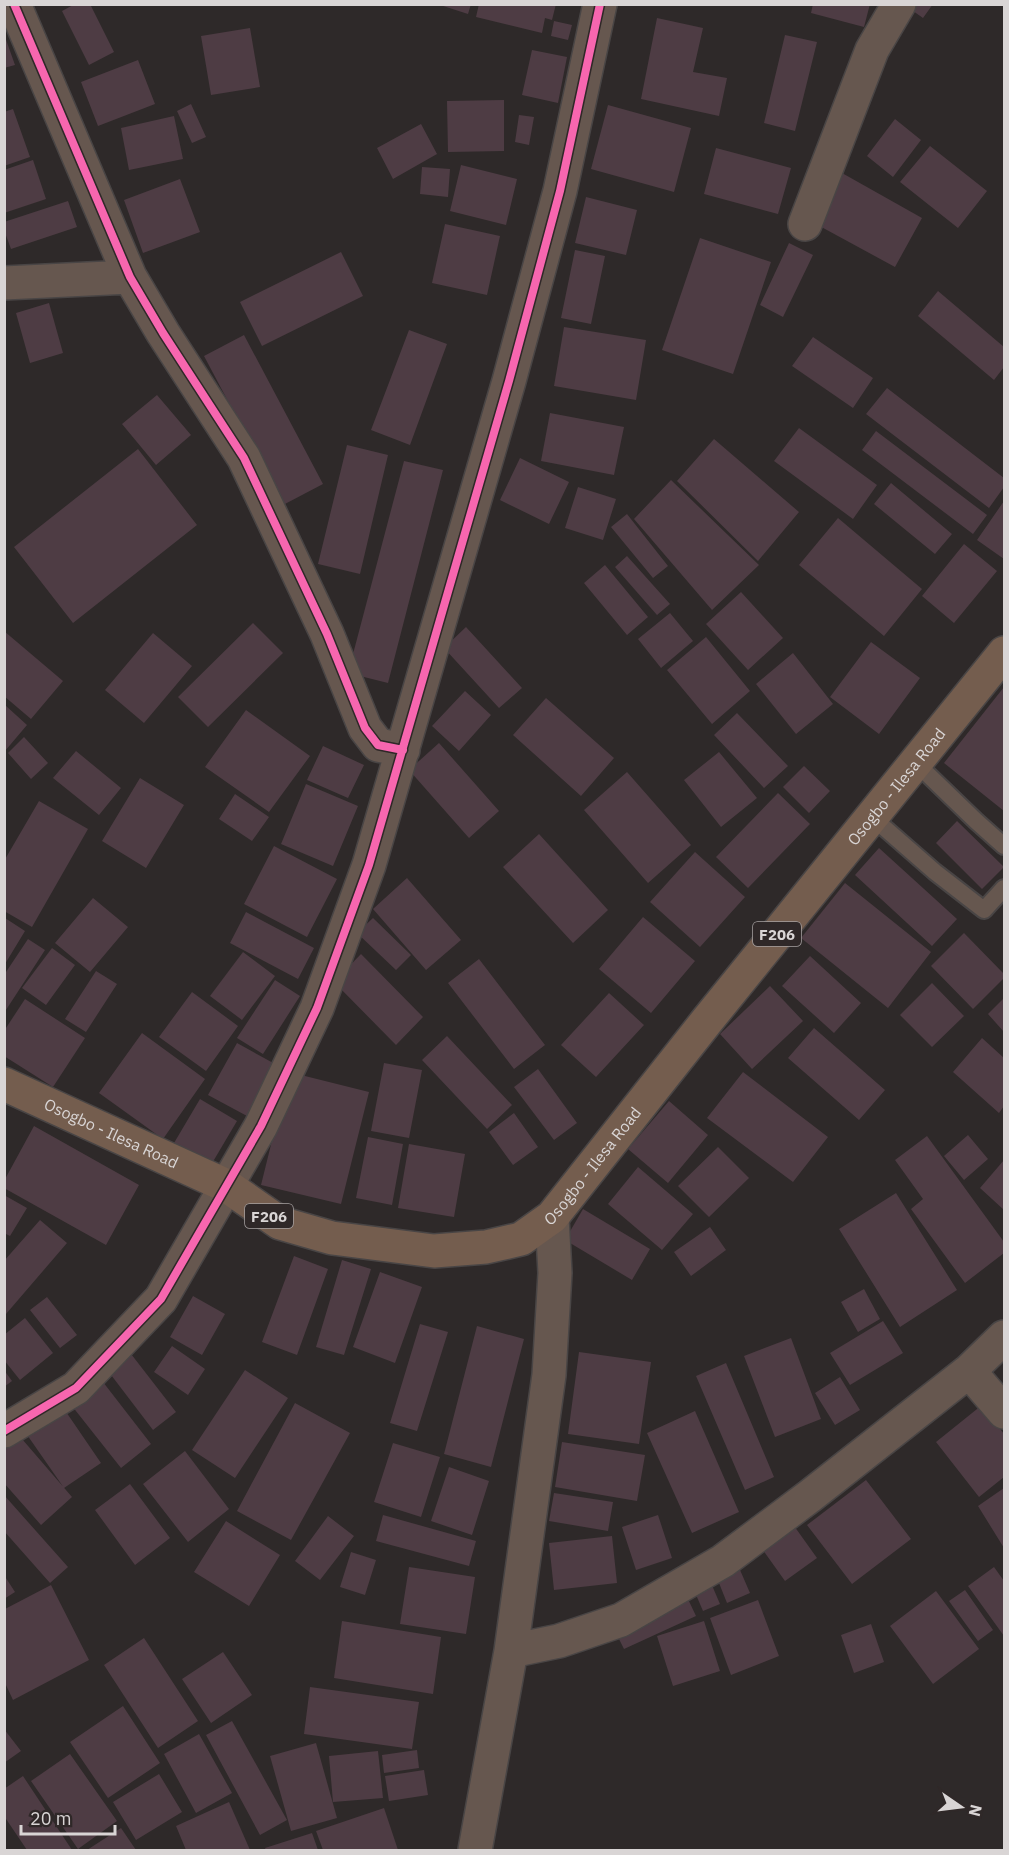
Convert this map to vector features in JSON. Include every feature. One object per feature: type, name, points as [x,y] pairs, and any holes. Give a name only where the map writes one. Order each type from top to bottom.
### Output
[{"type":"main road","name":"Osogbo - Ilesa Road","points":[[4,1084],[227,1186],[280,1223],[332,1238],[434,1251],[486,1247],[521,1239],[552,1217],[1005,653]]},
{"type":"street","points":[[14,4],[130,277],[163,333],[244,458],[327,634],[365,728],[378,745],[403,750]]},
{"type":"street","points":[[4,1431],[76,1388],[161,1299],[261,1126],[317,1008],[369,865],[512,370],[560,191],[600,4]]},
{"type":"street","points":[[805,224],[872,50],[899,4]]},
{"type":"street","points":[[4,283],[130,277]]},
{"type":"street","points":[[475,1851],[511,1651],[549,1375],[555,1273],[552,1217]]},
{"type":"street","points":[[511,1651],[559,1641],[621,1620],[723,1561],[810,1497],[969,1371],[1005,1337]]},
{"type":"street","points":[[969,1371],[1005,1412]]},
{"type":"lane","points":[[916,763],[1005,846]]},
{"type":"lane","points":[[872,817],[935,872],[984,910],[1005,888]]},
{"type":"building","points":[[75,4],[90,4],[114,52],[89,65],[62,11]]},
{"type":"building","points":[[437,4],[471,4],[468,14]]},
{"type":"building","points":[[479,4],[556,4],[552,20],[545,18],[542,33],[476,17]]},
{"type":"building","points":[[813,4],[870,4],[864,27],[811,13]]},
{"type":"building","points":[[908,4],[933,4],[923,18],[906,6]]},
{"type":"building","points":[[657,18],[703,28],[693,72],[727,78],[719,116],[641,99]]},
{"type":"building","points":[[554,21],[572,25],[568,40],[551,36]]},
{"type":"building","points":[[250,28],[260,87],[211,95],[201,36]]},
{"type":"building","points":[[4,34],[15,65],[4,68]]},
{"type":"building","points":[[785,35],[817,42],[795,131],[764,123]]},
{"type":"building","points":[[532,50],[567,57],[558,103],[522,95]]},
{"type":"building","points":[[138,60],[155,104],[98,126],[81,82]]},
{"type":"building","points":[[504,100],[504,151],[448,152],[447,101]]},
{"type":"building","points":[[191,104],[206,137],[192,143],[177,111]]},
{"type":"building","points":[[608,105],[691,128],[674,192],[591,169]]},
{"type":"building","points":[[13,109],[30,157],[4,166],[4,112]]},
{"type":"building","points":[[519,115],[534,117],[529,145],[515,142]]},
{"type":"building","points":[[174,116],[183,159],[129,170],[121,128]]},
{"type":"building","points":[[895,119],[921,140],[893,177],[867,156]]},
{"type":"building","points":[[421,124],[437,154],[393,179],[377,148]]},
{"type":"building","points":[[930,146],[987,191],[958,228],[900,182]]},
{"type":"building","points":[[716,148],[791,168],[778,214],[704,194]]},
{"type":"building","points":[[33,160],[46,199],[4,213],[4,170]]},
{"type":"building","points":[[461,165],[517,179],[506,225],[450,211]]},
{"type":"building","points":[[422,167],[450,169],[448,197],[420,194]]},
{"type":"building","points":[[842,173],[922,218],[895,267],[814,223]]},
{"type":"building","points":[[180,179],[200,232],[143,253],[124,200]]},
{"type":"building","points":[[586,197],[637,210],[626,255],[575,243]]},
{"type":"building","points":[[68,201],[77,227],[11,249],[4,230],[4,222]]},
{"type":"building","points":[[445,224],[500,236],[487,295],[432,283]]},
{"type":"building","points":[[700,238],[771,262],[733,374],[662,350]]},
{"type":"building","points":[[789,243],[813,255],[783,317],[760,305]]},
{"type":"building","points":[[575,250],[605,256],[591,324],[561,318]]},
{"type":"building","points":[[341,252],[363,296],[262,346],[240,302]]},
{"type":"building","points":[[938,291],[1004,347],[1004,367],[994,380],[918,316]]},
{"type":"building","points":[[49,303],[63,353],[30,363],[16,313]]},
{"type":"building","points":[[564,327],[646,340],[636,400],[554,386]]},
{"type":"building","points":[[409,330],[447,344],[410,445],[371,430]]},
{"type":"building","points":[[244,335],[323,484],[283,505],[204,356]]},
{"type":"building","points":[[813,337],[873,378],[853,408],[792,366]]},
{"type":"building","points":[[887,388],[1004,478],[1004,487],[989,508],[866,414]]},
{"type":"building","points":[[157,395],[191,435],[156,465],[122,424]]},
{"type":"building","points":[[550,413],[624,427],[614,475],[541,461]]},
{"type":"building","points":[[799,428],[877,485],[853,519],[774,461]]},
{"type":"building","points":[[876,431],[987,515],[973,534],[862,450]]},
{"type":"building","points":[[714,439],[799,512],[758,561],[677,481]]},
{"type":"building","points":[[347,445],[388,455],[360,574],[318,564]]},
{"type":"building","points":[[138,449],[197,525],[73,623],[14,547]]},
{"type":"building","points":[[520,458],[569,482],[549,524],[500,500]]},
{"type":"building","points":[[404,461],[443,470],[388,683],[348,673]]},
{"type":"building","points":[[671,480],[759,565],[712,610],[634,519]]},
{"type":"building","points":[[891,483],[952,534],[935,554],[874,504]]},
{"type":"building","points":[[578,487],[616,499],[603,540],[565,528]]},
{"type":"building","points":[[1004,501],[1004,559],[977,540]]},
{"type":"building","points":[[627,514],[668,566],[653,578],[611,527]]},
{"type":"building","points":[[838,518],[922,589],[884,636],[799,565]]},
{"type":"building","points":[[964,544],[997,571],[954,623],[922,596]]},
{"type":"building","points":[[627,556],[670,604],[657,615],[615,567]]},
{"type":"building","points":[[605,565],[648,617],[627,635],[584,583]]},
{"type":"building","points":[[741,592],[783,638],[748,670],[706,624]]},
{"type":"building","points":[[670,613],[693,641],[661,668],[638,639]]},
{"type":"building","points":[[253,623],[283,653],[208,727],[178,697]]},
{"type":"building","points":[[466,627],[522,688],[499,708],[444,648]]},
{"type":"building","points":[[4,631],[63,681],[31,719],[4,696]]},
{"type":"building","points":[[153,633],[192,666],[144,723],[105,690]]},
{"type":"building","points":[[706,637],[750,691],[712,724],[667,670]]},
{"type":"building","points":[[871,642],[920,678],[879,734],[830,697]]},
{"type":"building","points":[[793,653],[833,704],[796,734],[756,684]]},
{"type":"building","points":[[1004,687],[1004,811],[944,763]]},
{"type":"building","points":[[465,691],[491,715],[459,751],[432,726]]},
{"type":"building","points":[[546,698],[614,758],[581,796],[513,735]]},
{"type":"building","points":[[5,705],[27,725],[5,751]]},
{"type":"building","points":[[246,710],[310,756],[269,812],[205,767]]},
{"type":"building","points":[[737,713],[788,766],[764,788],[714,735]]},
{"type":"building","points":[[24,737],[48,763],[31,779],[8,753]]},
{"type":"building","points":[[439,743],[499,811],[469,838],[409,770]]},
{"type":"building","points":[[323,746],[364,765],[348,798],[307,780]]},
{"type":"building","points":[[76,751],[121,788],[99,815],[53,778]]},
{"type":"building","points":[[719,752],[757,798],[721,827],[684,780]]},
{"type":"building","points":[[804,766],[830,791],[809,813],[783,787]]},
{"type":"building","points":[[627,772],[691,845],[648,883],[584,810]]},
{"type":"building","points":[[140,778],[184,805],[146,868],[102,841]]},
{"type":"building","points":[[306,784],[358,806],[333,866],[281,844]]},
{"type":"building","points":[[778,793],[810,824],[748,888],[716,857]]},
{"type":"building","points":[[235,794],[269,817],[252,841],[219,819]]},
{"type":"building","points":[[39,801],[88,829],[32,927],[4,911],[4,861]]},
{"type":"building","points":[[957,821],[1004,867],[982,889],[936,843]]},
{"type":"building","points":[[539,834],[608,910],[573,943],[503,867]]},
{"type":"building","points":[[274,846],[337,879],[307,937],[244,904]]},
{"type":"building","points":[[879,848],[957,919],[932,946],[855,875]]},
{"type":"building","points":[[695,852],[745,897],[700,947],[650,902]]},
{"type":"building","points":[[407,878],[461,940],[426,970],[373,909]]},
{"type":"building","points":[[845,883],[931,952],[888,1008],[801,938]]},
{"type":"building","points":[[93,898],[128,927],[90,972],[55,943]]},
{"type":"building","points":[[246,912],[314,948],[298,979],[230,943]]},
{"type":"building","points":[[643,917],[695,961],[651,1013],[599,969]]},
{"type":"building","points":[[5,918],[25,931],[5,964]]},
{"type":"building","points":[[373,918],[411,955],[396,970],[357,933]]},
{"type":"building","points":[[964,933],[1004,974],[1004,978],[973,1009],[931,966]]},
{"type":"building","points":[[28,939],[45,950],[4,1013],[4,975]]},
{"type":"building","points":[[52,948],[75,965],[46,1005],[22,988]]},
{"type":"building","points":[[243,952],[275,976],[242,1020],[210,996]]},
{"type":"building","points":[[361,954],[423,1017],[396,1045],[334,982]]},
{"type":"building","points":[[810,956],[861,1003],[834,1033],[782,986]]},
{"type":"building","points":[[479,959],[545,1045],[514,1069],[448,983]]},
{"type":"building","points":[[96,971],[117,984],[86,1032],[65,1019]]},
{"type":"building","points":[[275,980],[300,996],[263,1054],[237,1038]]},
{"type":"building","points":[[932,983],[964,1016],[932,1047],[900,1015]]},
{"type":"building","points":[[770,986],[803,1021],[752,1069],[720,1034]]},
{"type":"building","points":[[192,992],[238,1026],[206,1071],[159,1037]]},
{"type":"building","points":[[609,993],[644,1025],[596,1077],[561,1045]]},
{"type":"building","points":[[1004,998],[1004,1032],[988,1014]]},
{"type":"building","points":[[25,999],[85,1038],[53,1087],[4,1056],[4,1031]]},
{"type":"building","points":[[814,1028],[885,1090],[859,1120],[788,1058]]},
{"type":"building","points":[[142,1033],[205,1079],[163,1139],[99,1093]]},
{"type":"building","points":[[447,1036],[512,1105],[487,1129],[422,1060]]},
{"type":"building","points":[[982,1038],[1004,1058],[1004,1106],[999,1113],[953,1072]]},
{"type":"building","points":[[237,1043],[275,1064],[247,1116],[208,1095]]},
{"type":"building","points":[[384,1063],[422,1070],[409,1138],[371,1131]]},
{"type":"building","points":[[538,1069],[577,1123],[554,1140],[514,1087]]},
{"type":"building","points":[[289,1072],[369,1092],[341,1204],[261,1185]]},
{"type":"building","points":[[743,1072],[828,1137],[793,1182],[707,1118]]},
{"type":"building","points":[[200,1099],[237,1121],[211,1165],[174,1143]]},
{"type":"building","points":[[669,1101],[708,1135],[668,1183],[628,1149]]},
{"type":"building","points":[[514,1113],[538,1147],[513,1165],[489,1132]]},
{"type":"building","points":[[34,1126],[139,1185],[106,1245],[4,1188],[4,1181]]},
{"type":"building","points":[[968,1135],[988,1159],[964,1180],[944,1156]]},
{"type":"building","points":[[927,1136],[1004,1242],[1004,1253],[965,1283],[911,1209],[923,1199],[895,1160]]},
{"type":"building","points":[[368,1137],[403,1144],[392,1205],[356,1198]]},
{"type":"building","points":[[409,1144],[465,1154],[454,1217],[398,1208]]},
{"type":"building","points":[[718,1147],[749,1178],[709,1217],[678,1186]]},
{"type":"building","points":[[1004,1160],[1004,1210],[980,1188]]},
{"type":"building","points":[[638,1167],[693,1214],[662,1250],[608,1204]]},
{"type":"building","points":[[896,1193],[957,1290],[900,1327],[839,1229]]},
{"type":"building","points":[[4,1195],[27,1208],[10,1236],[4,1233]]},
{"type":"building","points":[[583,1209],[650,1249],[632,1280],[565,1240]]},
{"type":"building","points":[[40,1220],[67,1243],[6,1314],[4,1312],[4,1261]]},
{"type":"building","points":[[710,1227],[726,1250],[691,1276],[674,1252]]},
{"type":"building","points":[[294,1256],[328,1269],[297,1355],[262,1342]]},
{"type":"building","points":[[342,1260],[371,1269],[344,1355],[316,1347]]},
{"type":"building","points":[[380,1272],[422,1287],[395,1363],[353,1347]]},
{"type":"building","points":[[864,1289],[880,1319],[858,1332],[841,1302]]},
{"type":"building","points":[[193,1296],[225,1314],[202,1355],[170,1337]]},
{"type":"building","points":[[47,1297],[77,1335],[60,1348],[30,1310]]},
{"type":"building","points":[[25,1318],[53,1353],[20,1380],[4,1360],[4,1335]]},
{"type":"building","points":[[883,1321],[903,1353],[850,1385],[830,1353]]},
{"type":"building","points":[[420,1324],[448,1332],[417,1431],[390,1423]]},
{"type":"building","points":[[477,1326],[524,1339],[491,1467],[444,1454]]},
{"type":"building","points":[[791,1338],[821,1419],[775,1437],[744,1356]]},
{"type":"building","points":[[172,1346],[205,1369],[188,1395],[154,1372]]},
{"type":"building","points":[[128,1350],[176,1412],[153,1430],[105,1367]]},
{"type":"building","points":[[579,1352],[651,1362],[639,1444],[568,1434]]},
{"type":"building","points":[[726,1363],[774,1477],[745,1490],[696,1376]]},
{"type":"building","points":[[4,1370],[12,1381],[4,1387]]},
{"type":"building","points":[[245,1370],[288,1398],[235,1478],[192,1450]]},
{"type":"building","points":[[840,1377],[860,1410],[835,1425],[815,1393]]},
{"type":"building","points":[[103,1382],[151,1444],[121,1468],[72,1406]]},
{"type":"building","points":[[60,1403],[101,1463],[64,1488],[23,1429]]},
{"type":"building","points":[[295,1403],[350,1433],[291,1540],[237,1511]]},
{"type":"building","points":[[982,1405],[1004,1434],[1004,1477],[979,1497],[936,1442]]},
{"type":"building","points":[[695,1411],[739,1512],[692,1533],[647,1433]]},
{"type":"building","points":[[16,1432],[72,1497],[41,1525],[4,1483],[4,1442]]},
{"type":"building","points":[[562,1442],[645,1455],[637,1501],[555,1487]]},
{"type":"building","points":[[393,1443],[440,1457],[421,1517],[374,1502]]},
{"type":"building","points":[[185,1451],[229,1509],[188,1542],[143,1484]]},
{"type":"building","points":[[449,1467],[489,1481],[472,1535],[431,1521]]},
{"type":"building","points":[[866,1480],[911,1539],[852,1584],[807,1525]]},
{"type":"building","points":[[130,1484],[170,1538],[135,1565],[95,1510]]},
{"type":"building","points":[[1004,1488],[1004,1548],[978,1506]]},
{"type":"building","points":[[554,1493],[613,1502],[608,1531],[549,1521]]},
{"type":"building","points":[[4,1495],[68,1567],[50,1583],[4,1531]]},
{"type":"building","points":[[383,1515],[476,1541],[469,1566],[376,1541]]},
{"type":"building","points":[[658,1515],[672,1558],[636,1570],[622,1527]]},
{"type":"building","points":[[328,1516],[354,1536],[320,1580],[295,1561]]},
{"type":"building","points":[[226,1521],[280,1555],[249,1606],[194,1572]]},
{"type":"building","points":[[792,1523],[817,1558],[785,1581],[760,1546]]},
{"type":"building","points":[[612,1536],[617,1583],[554,1590],[549,1543]]},
{"type":"building","points":[[351,1552],[376,1560],[365,1595],[340,1587]]},
{"type":"building","points":[[737,1563],[750,1593],[727,1603],[715,1573]]},
{"type":"building","points":[[409,1567],[475,1577],[466,1634],[400,1624]]},
{"type":"building","points":[[994,1567],[1004,1581],[1004,1636],[968,1586]]},
{"type":"building","points":[[4,1575],[15,1592],[4,1599]]},
{"type":"building","points":[[708,1576],[720,1604],[703,1611],[691,1583]]},
{"type":"building","points":[[51,1585],[89,1660],[13,1700],[5,1683],[5,1609]]},
{"type":"building","points":[[965,1590],[993,1630],[978,1641],[949,1601]]},
{"type":"building","points":[[936,1591],[979,1649],[933,1684],[890,1626]]},
{"type":"building","points":[[687,1597],[696,1616],[624,1649],[615,1631]]},
{"type":"building","points":[[758,1600],[779,1656],[731,1675],[710,1618]]},
{"type":"building","points":[[342,1621],[441,1637],[433,1694],[334,1678]]},
{"type":"building","points":[[704,1621],[720,1671],[673,1686],[657,1636]]},
{"type":"building","points":[[871,1624],[884,1662],[854,1673],[841,1635]]},
{"type":"building","points":[[144,1638],[198,1721],[158,1748],[104,1665]]},
{"type":"building","points":[[223,1652],[252,1695],[211,1723],[182,1679]]},
{"type":"building","points":[[310,1687],[419,1702],[412,1749],[304,1734]]},
{"type":"building","points":[[123,1706],[160,1763],[108,1798],[70,1742]]},
{"type":"building","points":[[232,1721],[287,1820],[260,1835],[206,1735]]},
{"type":"building","points":[[4,1729],[21,1751],[4,1763]]},
{"type":"building","points":[[199,1734],[232,1793],[196,1813],[164,1754]]},
{"type":"building","points":[[316,1743],[337,1818],[291,1831],[270,1756]]},
{"type":"building","points":[[417,1750],[419,1768],[384,1773],[382,1755]]},
{"type":"building","points":[[378,1751],[383,1798],[333,1802],[329,1756]]},
{"type":"building","points":[[70,1754],[117,1821],[78,1849],[31,1781]]},
{"type":"building","points":[[424,1770],[428,1795],[389,1801],[385,1776]]},
{"type":"building","points":[[159,1774],[182,1812],[136,1840],[113,1802]]},
{"type":"building","points":[[23,1776],[72,1850],[27,1850],[4,1816],[4,1789]]},
{"type":"building","points":[[229,1802],[250,1850],[186,1850],[176,1826]]},
{"type":"building","points":[[384,1808],[398,1850],[323,1850],[316,1831]]},
{"type":"building","points":[[121,1828],[136,1850],[87,1850]]},
{"type":"building","points":[[312,1833],[318,1850],[266,1850],[265,1848]]},
{"type":"cycle path","points":[[14,4],[130,277],[163,333],[244,458],[327,634],[365,728],[378,745],[403,750]]},
{"type":"cycle path","points":[[4,1431],[76,1388],[161,1299],[261,1126],[317,1008],[369,865],[509,381],[560,191],[600,4]]}]
